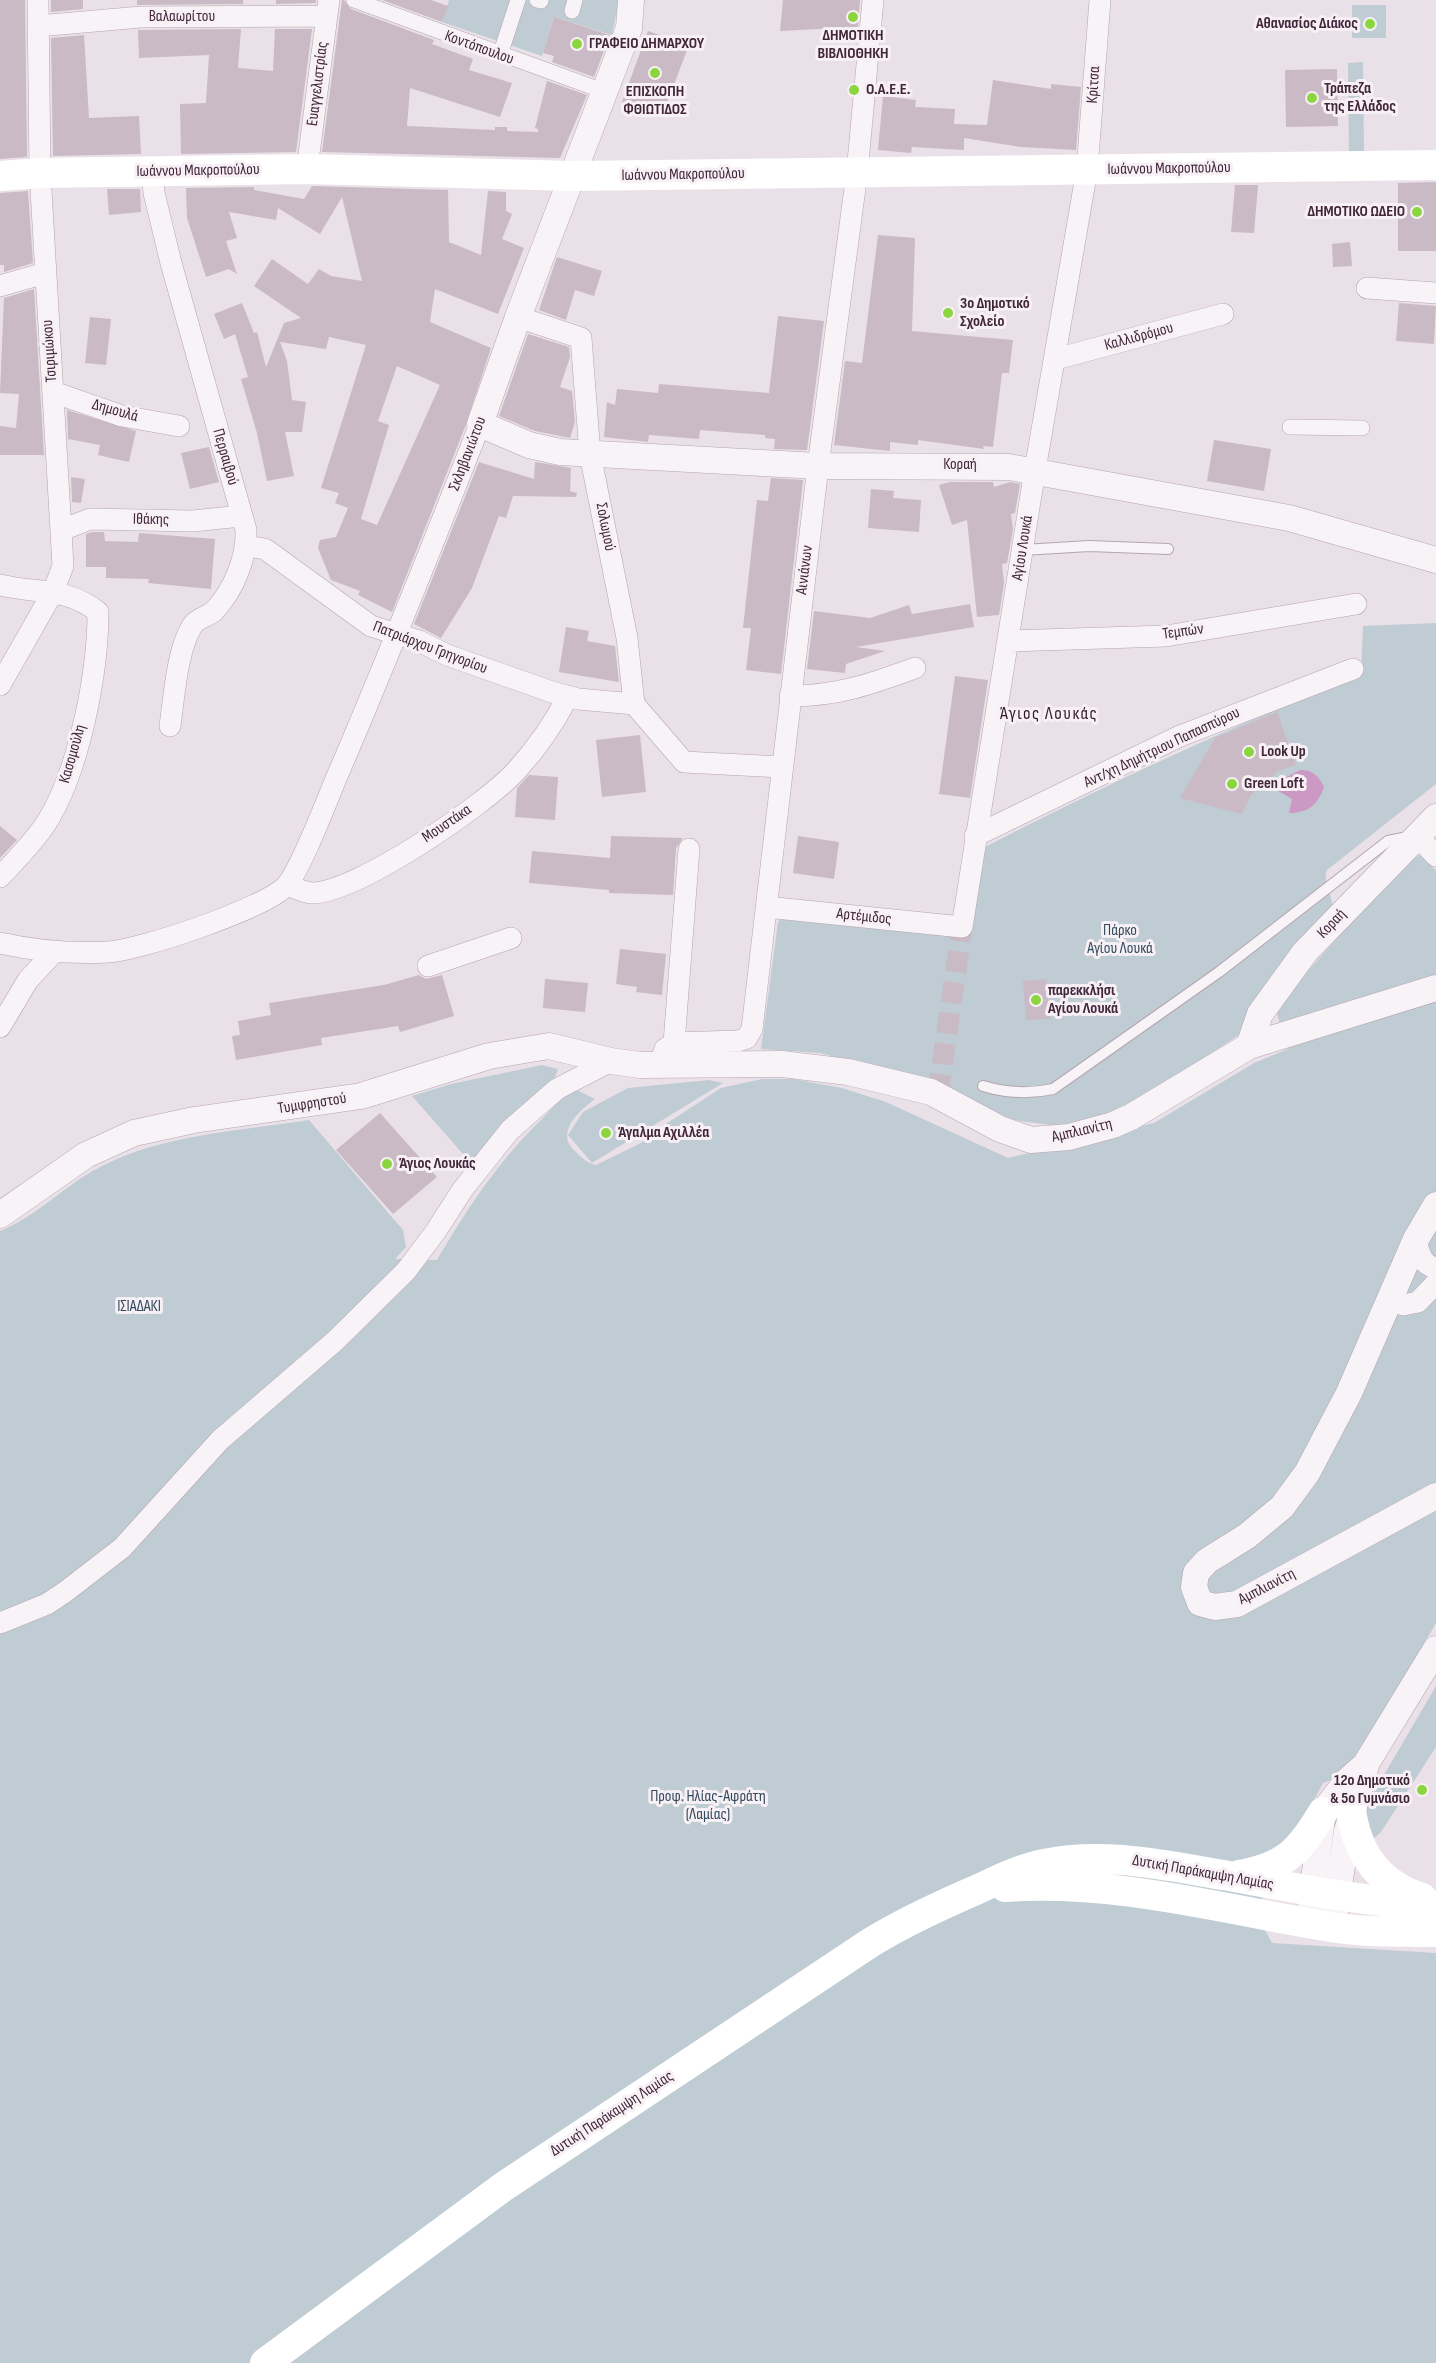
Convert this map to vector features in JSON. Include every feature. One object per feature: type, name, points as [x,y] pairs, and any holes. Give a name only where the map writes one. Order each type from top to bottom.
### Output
[{"type":"main road","name":"Ιωάννου Μακροπούλου","points":[[0,176],[40,173],[307,169],[573,176],[1436,165]]},
{"type":"main road","points":[[1229,1876],[1266,1869],[1285,1860],[1337,1811],[1375,1870],[1396,1888],[1436,1905]]},
{"type":"main road","name":"Δυτική Παράκαμψη Λαμίας","points":[[265,2363],[503,2187],[870,1943],[911,1918],[1029,1868],[1077,1859],[1142,1861],[1324,1894],[1436,1905]]},
{"type":"main road","name":"Δυτική Παράκαμψη Λαμίας","points":[[975,1890],[1029,1885],[1094,1887],[1157,1894],[1321,1926]]},
{"type":"main road","points":[[1321,1926],[1436,1932]]},
{"type":"street","name":"Τσιριμώκου","points":[[0,686],[53,592],[63,566],[40,173],[38,0]]},
{"type":"street","name":"Κοντόπουλου","points":[[354,0],[606,92]]},
{"type":"street","points":[[500,55],[518,0]]},
{"type":"street","name":"Σκληβανιώτου","points":[[281,890],[317,824],[398,634],[606,92],[629,28],[631,0]]},
{"type":"street","name":"Αινιάνων","points":[[674,1043],[738,1041],[751,1034],[818,466],[857,173],[873,0]]},
{"type":"street","name":"Κρίτσα","points":[[1087,170],[1100,0]]},
{"type":"street","name":"Βαλαωρίτου","points":[[38,26],[141,17],[327,8]]},
{"type":"street","name":"Ευαγγελιστρίας","points":[[307,169],[327,8]]},
{"type":"street","name":"Αγίου Λουκά","points":[[962,927],[1035,470],[1087,170]]},
{"type":"street","name":"Περραιβού","points":[[152,171],[154,193],[171,263],[246,530],[244,561],[215,610],[192,626],[185,644],[170,726]]},
{"type":"street","points":[[0,286],[45,273]]},
{"type":"street","points":[[1366,288],[1436,293]]},
{"type":"street","name":"Καλλιδρόμου","points":[[1056,359],[1223,314]]},
{"type":"street","name":"Σολωμού","points":[[518,317],[581,338],[590,454],[627,638],[634,704]]},
{"type":"street","name":"Δημουλά","points":[[53,392],[122,416],[179,426]]},
{"type":"street","name":"Κοραή","points":[[480,424],[529,446],[560,452],[818,466],[984,465],[1035,470],[1289,518],[1436,560]]},
{"type":"street","points":[[1290,427],[1362,428]]},
{"type":"street","name":"Ιθάκης","points":[[62,530],[90,519],[193,521],[241,516]]},
{"type":"street","name":"Πατριάρχου Γρηγορίου","points":[[246,546],[266,549],[360,620],[380,630],[398,634],[500,675],[568,696],[634,704]]},
{"type":"street","points":[[0,585],[53,592]]},
{"type":"street","name":"Κασομούλη","points":[[0,877],[44,825],[68,776],[94,672],[98,612],[82,599],[53,592]]},
{"type":"street","name":"Τεμπών","points":[[1009,641],[1166,636],[1356,604]]},
{"type":"street","points":[[790,696],[823,696],[855,689],[915,668]]},
{"type":"street","name":"Αντ/χη Δημήτριου Παπασπύρου","points":[[975,836],[1180,736],[1353,669]]},
{"type":"street","name":"Μουστάκα","points":[[281,890],[312,893],[353,881],[451,822],[515,773],[545,735],[568,696]]},
{"type":"street","points":[[634,704],[684,762],[782,767]]},
{"type":"street","name":"Κοραή","points":[[1248,1046],[1260,1014],[1305,952],[1436,817]]},
{"type":"street","points":[[1418,836],[1436,856]]},
{"type":"street","points":[[650,1065],[674,1043],[689,849]]},
{"type":"street","points":[[0,943],[30,950],[110,952],[219,920],[281,890]]},
{"type":"street","name":"Αρτέμιδος","points":[[766,908],[962,927]]},
{"type":"street","points":[[428,966],[511,938]]},
{"type":"street","points":[[0,1027],[28,980],[54,951]]},
{"type":"street","name":"Αμπλιανίτη","points":[[650,1065],[782,1064],[848,1072],[931,1092],[1000,1129],[1031,1140],[1046,1140],[1113,1125],[1248,1046],[1436,988]]},
{"type":"street","name":"Τυμφρηστού","points":[[0,1215],[103,1144],[150,1129],[361,1096],[506,1052],[549,1046],[611,1061],[650,1065]]},
{"type":"street","points":[[0,1623],[47,1604],[122,1548],[220,1440],[335,1341],[406,1271],[436,1231],[463,1189],[510,1130],[557,1089],[611,1061]]},
{"type":"street","name":"Αμπλιανίτη","points":[[1436,1205],[1416,1239],[1349,1393],[1307,1473],[1282,1507],[1247,1536],[1201,1566],[1194,1581],[1196,1598],[1200,1603],[1215,1607],[1237,1604],[1436,1496]]},
{"type":"street","points":[[1416,1239],[1422,1260],[1428,1266],[1436,1268]]},
{"type":"street","points":[[1389,1297],[1403,1305],[1415,1303],[1436,1283]]},
{"type":"street","points":[[1321,1926],[1337,1811],[1347,1781],[1367,1762],[1436,1649]]},
{"type":"lane","points":[[1023,550],[1089,546],[1168,549]]},
{"type":"lane","points":[[983,1086],[1002,1092],[1053,1089],[1219,972],[1388,841],[1418,836]]},
{"type":"green space","points":[[449,0],[619,0],[612,35],[554,17],[542,56],[442,22]]},
{"type":"green space","points":[[1352,5],[1386,5],[1386,38],[1352,38]]},
{"type":"green space","points":[[1363,62],[1364,155],[1349,156],[1348,63]]},
{"type":"green space","name":"Πάρκο Αγίου Λουκά","points":[[1436,623],[1436,784],[1327,870],[1326,879],[1332,907],[1242,1033],[1126,1110],[1059,1126],[1004,1119],[931,1083],[820,1053],[761,1049],[778,922],[783,916],[971,936],[983,848],[1170,757],[1361,675],[1363,626]]},
{"type":"green space","name":"Προφ. Ηλίας-Αφράτη (Λαμίας)","points":[[1420,855],[1436,870],[1436,1623],[1361,1754],[1336,1778],[1323,1783],[1255,1912],[1272,1943],[1436,1953],[1436,2363],[0,2363],[0,1231],[26,1217],[87,1174],[124,1156],[150,1147],[203,1135],[309,1120],[403,1230],[406,1247],[395,1259],[437,1260],[472,1204],[512,1151],[558,1103],[577,1090],[595,1099],[576,1116],[568,1130],[567,1138],[578,1154],[587,1162],[596,1165],[647,1140],[655,1131],[721,1088],[762,1079],[793,1079],[842,1088],[886,1102],[1008,1158],[1154,1123],[1254,1063],[1288,1049],[1277,1014],[1281,1001],[1400,868]]},
{"type":"green space","points":[[542,1065],[558,1069],[554,1080],[470,1162],[412,1096],[451,1084]]},
{"type":"green space","points":[[709,1080],[723,1083],[592,1163],[568,1135],[583,1112],[628,1088]]},
{"type":"green space","points":[[1436,1686],[1436,1747],[1381,1832],[1371,1841],[1366,1814],[1371,1797]]},
{"type":"shaded area","points":[[1300,770],[1315,774],[1324,787],[1312,806],[1296,813],[1289,813],[1292,799],[1270,786]]},
{"type":"building","points":[[0,0],[25,0],[27,157],[0,159]]},
{"type":"building","points":[[51,0],[83,0],[83,9],[51,12]]},
{"type":"building","points":[[137,0],[243,0],[243,4],[137,5]]},
{"type":"building","points":[[276,0],[316,0],[316,3],[276,4]]},
{"type":"building","points":[[342,0],[351,9],[434,40],[432,44],[473,59],[469,70],[512,83],[500,117],[410,88],[407,126],[495,130],[495,127],[507,127],[507,131],[538,132],[535,128],[547,81],[587,95],[560,158],[322,152]]},
{"type":"building","points":[[382,0],[431,0],[448,6],[442,22]]},
{"type":"building","points":[[783,0],[860,0],[858,27],[780,31]]},
{"type":"building","name":"ΓΡΑΦΕΙΟ ΔΗΜΑΡΧΟΥ","points":[[554,17],[610,35],[594,77],[552,62],[554,56],[543,53]]},
{"type":"building","points":[[241,29],[238,68],[273,71],[275,29],[312,29],[296,152],[181,154],[180,104],[206,103],[209,55],[139,58],[138,30]]},
{"type":"building","name":"ΕΠΙΣΚΟΠΗ ΦΘΙΩΤΙΔΟΣ","points":[[648,31],[689,45],[662,116],[622,102]]},
{"type":"building","points":[[84,35],[89,118],[139,116],[141,154],[53,156],[51,38]]},
{"type":"building","name":"Τράπεζα της Ελλάδος","points":[[1337,69],[1338,126],[1286,127],[1285,70]]},
{"type":"building","points":[[993,80],[1051,89],[1051,84],[1081,87],[1076,150],[1021,147],[964,138],[964,150],[912,147],[911,153],[878,150],[883,96],[916,100],[915,107],[955,109],[954,124],[987,125]]},
{"type":"building","name":"ΔΗΜΟΤΙΚΟ ΩΔΕΙΟ","points":[[1436,182],[1436,251],[1398,251],[1398,183]]},
{"type":"building","points":[[1235,185],[1258,185],[1254,233],[1231,232]]},
{"type":"building","points":[[312,186],[448,190],[449,242],[481,255],[488,191],[506,192],[506,211],[512,214],[502,239],[524,248],[498,314],[435,289],[430,322],[491,348],[465,427],[392,612],[358,595],[360,591],[331,580],[318,548],[320,540],[336,537],[348,508],[335,503],[339,493],[321,488],[366,345],[329,337],[326,349],[280,342],[287,361],[292,400],[306,402],[302,432],[285,432],[294,476],[267,481],[257,433],[241,379],[248,377],[235,334],[224,339],[214,314],[242,303],[254,333],[257,332],[266,367],[284,323],[301,318],[254,286],[272,259],[308,284],[319,269],[331,276],[362,281],[342,197],[320,234],[278,208],[276,220],[229,212],[237,238],[226,241],[237,274],[229,269],[206,277],[187,218],[186,188],[254,187],[254,190],[304,199]],"holes":[[[397,366],[440,385],[377,525],[361,519],[389,425],[378,421]]]},
{"type":"building","points":[[107,189],[140,189],[141,212],[109,215]]},
{"type":"building","points":[[28,191],[33,263],[4,272],[4,265],[0,265],[0,193]]},
{"type":"building","points":[[878,235],[915,238],[912,331],[1013,340],[1009,373],[1002,373],[993,447],[983,446],[984,449],[918,440],[918,445],[890,442],[890,451],[834,445],[845,361],[862,363]]},
{"type":"building","points":[[1350,242],[1352,266],[1333,267],[1332,244]]},
{"type":"building","points":[[557,257],[602,271],[594,296],[575,290],[566,320],[539,310]]},
{"type":"building","points":[[34,289],[44,455],[0,455],[0,426],[16,428],[19,394],[0,393],[4,298]]},
{"type":"building","points":[[1399,303],[1436,306],[1434,344],[1396,341]]},
{"type":"building","points":[[778,316],[824,321],[807,450],[774,449],[775,439],[765,438],[765,435],[700,430],[699,439],[649,435],[648,442],[604,437],[607,402],[615,405],[617,389],[658,393],[659,384],[769,393]]},
{"type":"building","points":[[90,317],[111,319],[106,365],[85,363]]},
{"type":"building","points":[[528,334],[569,347],[570,357],[560,387],[572,391],[575,422],[570,438],[535,431],[499,416]]},
{"type":"building","points":[[67,410],[136,431],[129,462],[98,455],[100,445],[68,439]]},
{"type":"building","points":[[1214,440],[1271,449],[1264,491],[1207,481]]},
{"type":"building","points":[[209,447],[219,482],[190,489],[181,453]]},
{"type":"building","points":[[479,462],[534,479],[535,462],[571,468],[570,491],[577,493],[576,497],[513,496],[506,518],[499,516],[472,588],[441,638],[414,624]]},
{"type":"building","points":[[71,477],[85,479],[81,503],[72,502]]},
{"type":"building","points":[[771,478],[803,480],[781,674],[746,670],[751,628],[743,628],[757,500],[768,501]]},
{"type":"building","points":[[950,482],[993,482],[994,487],[1010,482],[1020,484],[1015,513],[1011,514],[1013,529],[1007,563],[1002,564],[1004,583],[999,615],[977,617],[967,520],[952,525],[939,485]]},
{"type":"building","points":[[871,489],[894,491],[893,498],[921,500],[919,532],[868,528]]},
{"type":"building","points":[[104,532],[105,541],[138,542],[139,533],[215,539],[211,589],[148,583],[149,579],[106,578],[106,567],[86,567],[86,534]]},
{"type":"building","points":[[970,604],[974,627],[856,647],[885,651],[846,664],[845,673],[807,669],[814,611],[870,618],[909,605],[912,614]]},
{"type":"building","points":[[566,627],[589,631],[587,641],[615,646],[619,682],[559,672]]},
{"type":"building","points":[[955,676],[988,680],[970,798],[939,794]]},
{"type":"building","name":"Look Up","points":[[1277,712],[1296,765],[1278,771],[1251,795],[1242,814],[1180,798],[1215,738]]},
{"type":"building","points":[[640,735],[646,792],[602,797],[596,740]]},
{"type":"building","points":[[529,775],[558,777],[555,820],[515,817],[517,788]]},
{"type":"building","points":[[0,826],[17,840],[0,858]]},
{"type":"building","points":[[611,836],[683,838],[676,848],[673,895],[609,893],[609,890],[529,883],[532,851],[610,858]]},
{"type":"building","points":[[798,836],[839,842],[834,879],[793,873]]},
{"type":"building","points":[[620,949],[666,954],[662,995],[636,992],[637,987],[616,984]]},
{"type":"building","points":[[419,975],[426,979],[442,975],[454,1016],[400,1032],[398,1026],[321,1038],[322,1045],[236,1060],[232,1036],[240,1035],[238,1021],[271,1015],[269,1003],[384,985]]},
{"type":"building","points":[[545,979],[588,983],[585,1012],[543,1008]]},
{"type":"building","name":"παρεκκλήσι Αγίου Λουκά","points":[[1046,979],[1050,1019],[1026,1020],[1023,981]]},
{"type":"building","name":"Άγιος Λουκάς","points":[[380,1113],[437,1177],[393,1214],[336,1150]]},
{"type":"tunnel","points":[[938,1095],[962,927]]},
{"type":"place","name":"ΔΗΜΟΤΙΚΗ ΒΙΒΛΙΟΘΗΚΗ","points":[[853,17]]},
{"type":"place","name":"Αθανασίος Διάκος","points":[[1370,24]]},
{"type":"place","name":"ΓΡΑΦΕΙΟ ΔΗΜΑΡΧΟΥ","points":[[577,44]]},
{"type":"place","name":"ΕΠΙΣΚΟΠΗ ΦΘΙΩΤΙΔΟΣ","points":[[655,73]]},
{"type":"place","name":"Ο.Α.Ε.Ε.","points":[[854,90]]},
{"type":"place","name":"Τράπεζα της Ελλάδος","points":[[1312,98]]},
{"type":"place","name":"ΔΗΜΟΤΙΚΟ ΩΔΕΙΟ","points":[[1417,212]]},
{"type":"place","name":"3ο Δημοτικό Σχολείο","points":[[948,313]]},
{"type":"place","name":"Look Up","points":[[1249,752]]},
{"type":"place","name":"Green Loft","points":[[1232,784]]},
{"type":"place","name":"παρεκκλήσι Αγίου Λουκά","points":[[1036,1000]]},
{"type":"place","name":"Άγαλμα Αχιλλέα","points":[[606,1133]]},
{"type":"place","name":"Άγιος Λουκάς","points":[[387,1164]]},
{"type":"place","name":"12ο Δημοτικό & 5ο Γυμνάσιο","points":[[1422,1790]]},
{"type":"district","name":"Άγιος Λουκάς","points":[[1049,714]]},
{"type":"park label","name":"ΙΣΙΑΔΑΚΙ","points":[[139,1307]]}]
